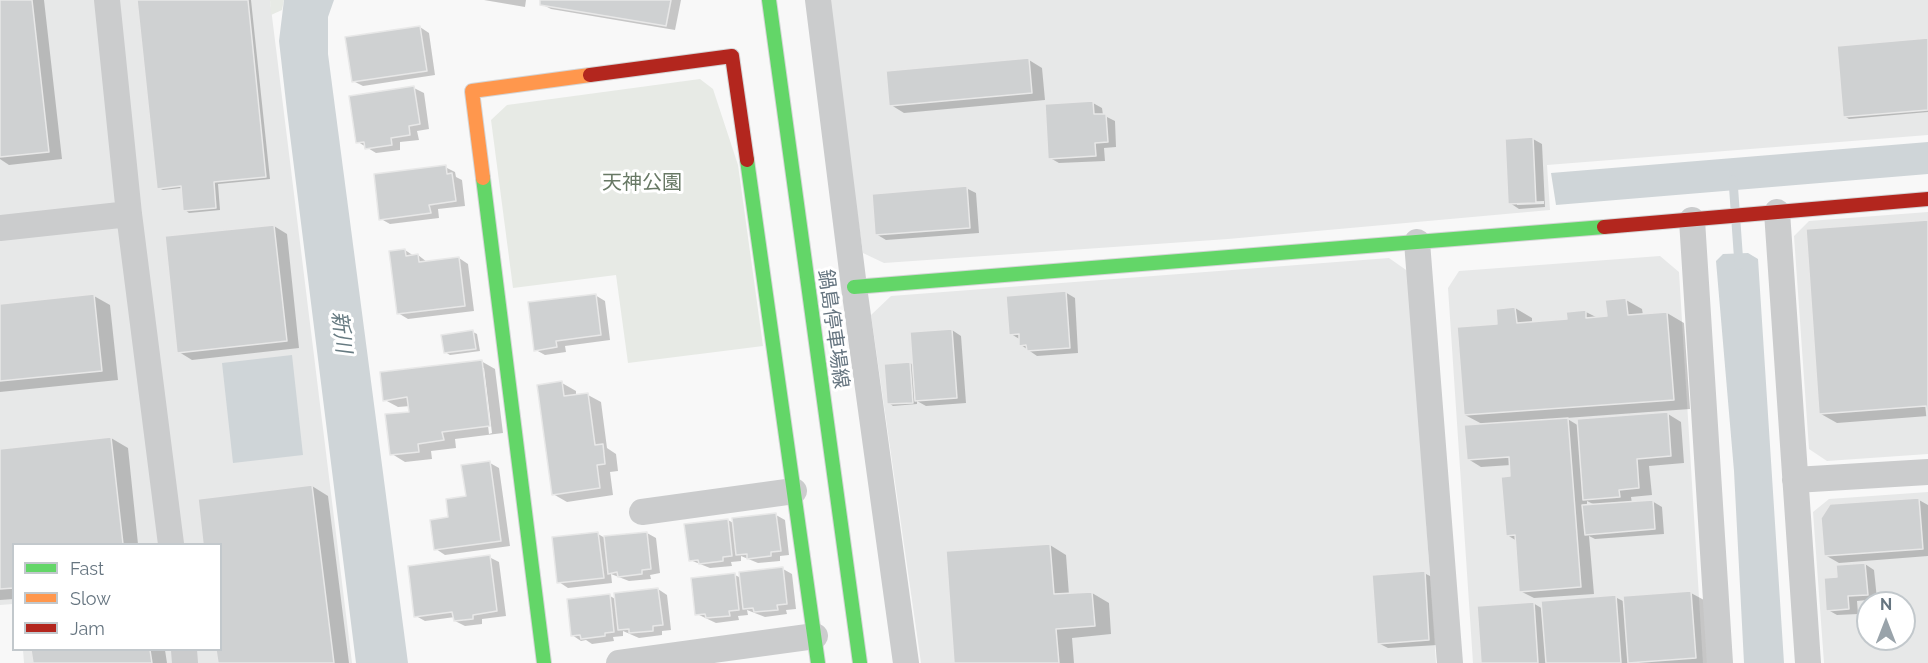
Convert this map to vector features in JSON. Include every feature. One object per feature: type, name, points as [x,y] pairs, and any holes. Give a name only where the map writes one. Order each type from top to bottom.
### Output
[{"type":"street","points":[[107,0],[129,214],[171,543]]},
{"type":"street","name":"鍋島停車場線","points":[[769,0],[860,663]]},
{"type":"street","points":[[818,0],[854,287],[906,663]]},
{"type":"street","points":[[544,663],[472,91],[732,56],[818,663]]},
{"type":"street","points":[[854,287],[1928,199]]},
{"type":"street","points":[[1768,213],[1795,480],[1808,663]]},
{"type":"street","points":[[0,228],[129,214]]},
{"type":"street","points":[[1699,219],[1720,663]]},
{"type":"street","points":[[1417,242],[1450,663]]},
{"type":"street","points":[[1795,480],[1928,472]]},
{"type":"street","points":[[642,512],[794,491]]},
{"type":"street","points":[[619,663],[815,636]]},
{"type":"shaded area","points":[[0,0],[270,0],[352,663],[24,663],[23,651],[222,651],[222,543],[12,543],[12,604],[0,605]]},
{"type":"shaded area","points":[[826,0],[1928,0],[1928,135],[1547,165],[1550,210],[1228,239],[884,263],[863,253]]},
{"type":"shaded area","points":[[1928,212],[1928,454],[1827,461],[1809,449],[1794,236],[1809,221]]},
{"type":"shaded area","points":[[1660,256],[1679,272],[1703,663],[1473,663],[1448,288],[1459,271]]},
{"type":"shaded area","points":[[1389,258],[1409,272],[1436,663],[921,663],[871,315],[891,296]]},
{"type":"shaded area","points":[[1928,492],[1928,663],[1824,663],[1813,512],[1829,499]]},
{"type":"green space","points":[[270,0],[284,0],[282,10],[271,15]]},
{"type":"green space","name":"天神公園","points":[[700,79],[713,89],[738,165],[763,346],[628,363],[616,275],[513,288],[491,120],[507,105]]},
{"type":"water","name":"新川","points":[[284,0],[334,0],[328,17],[328,54],[408,663],[356,663],[279,41]]},
{"type":"water","points":[[1928,142],[1928,174],[1556,205],[1551,173]]},
{"type":"water","points":[[1748,253],[1758,259],[1784,663],[1744,663],[1734,471],[1716,261],[1723,254]]},
{"type":"water","points":[[292,355],[303,455],[233,463],[222,363]]},
{"type":"building","points":[[0,0],[32,0],[49,152],[0,157]]},
{"type":"building","points":[[137,0],[248,0],[266,177],[214,182],[216,208],[183,211],[181,186],[157,189]]},
{"type":"building","points":[[540,0],[671,0],[666,26],[540,5]]},
{"type":"building","points":[[420,26],[427,71],[352,82],[345,37]]},
{"type":"building","points":[[1928,38],[1928,110],[1843,117],[1837,46]]},
{"type":"building","points":[[1029,58],[1032,93],[889,106],[886,71]]},
{"type":"building","points":[[414,86],[420,124],[409,126],[410,135],[391,138],[392,145],[365,149],[364,142],[356,143],[349,96]]},
{"type":"building","points":[[1093,101],[1094,114],[1106,114],[1108,142],[1095,143],[1096,156],[1048,159],[1045,104]]},
{"type":"building","points":[[1533,137],[1536,203],[1508,204],[1505,139]]},
{"type":"building","points":[[446,165],[447,174],[452,173],[456,201],[429,205],[431,213],[379,220],[374,174]]},
{"type":"building","points":[[967,186],[970,228],[875,235],[872,194]]},
{"type":"building","points":[[1928,220],[1928,427],[1926,406],[1819,414],[1806,229]]},
{"type":"building","points":[[274,225],[287,341],[177,353],[165,236]]},
{"type":"building","points":[[405,249],[406,256],[418,254],[419,262],[459,257],[465,306],[397,314],[389,251]]},
{"type":"building","points":[[1066,291],[1070,348],[1027,351],[1026,345],[1019,346],[1019,334],[1009,335],[1006,296]]},
{"type":"building","points":[[94,294],[102,371],[0,381],[0,304]]},
{"type":"building","points":[[596,294],[601,335],[556,341],[557,347],[534,351],[528,302]]},
{"type":"building","points":[[1626,298],[1628,315],[1667,312],[1674,400],[1464,415],[1457,327],[1497,324],[1496,309],[1515,307],[1517,323],[1567,319],[1566,312],[1586,310],[1586,318],[1607,316],[1605,300]]},
{"type":"building","points":[[952,329],[957,398],[915,401],[910,332]]},
{"type":"building","points":[[473,330],[476,349],[444,353],[441,335]]},
{"type":"building","points":[[482,360],[490,426],[442,432],[444,440],[418,444],[419,452],[390,455],[385,414],[409,412],[407,397],[383,401],[380,372]]},
{"type":"building","points":[[910,362],[913,403],[887,404],[884,364]]},
{"type":"building","points":[[562,381],[564,396],[588,393],[595,445],[603,444],[605,464],[597,465],[600,488],[552,495],[537,385]]},
{"type":"building","points":[[1668,412],[1671,456],[1637,459],[1639,488],[1619,490],[1620,497],[1583,500],[1577,419]]},
{"type":"building","points":[[1568,418],[1581,587],[1519,592],[1515,535],[1506,536],[1501,477],[1510,476],[1509,457],[1467,460],[1464,425]]},
{"type":"building","points":[[111,437],[123,543],[12,543],[12,588],[0,589],[0,449]]},
{"type":"building","points":[[490,461],[501,541],[434,550],[430,520],[448,517],[446,499],[466,496],[461,465]]},
{"type":"building","points":[[312,485],[334,663],[218,663],[216,651],[222,651],[222,543],[203,543],[198,499]]},
{"type":"building","points":[[1919,498],[1923,549],[1824,556],[1821,518],[1830,504]]},
{"type":"building","points":[[1653,500],[1655,529],[1585,535],[1582,505]]},
{"type":"building","points":[[776,513],[781,551],[771,552],[771,556],[747,559],[747,554],[736,555],[732,518]]},
{"type":"building","points":[[728,519],[732,556],[723,557],[723,561],[699,564],[698,560],[689,561],[684,524]]},
{"type":"building","points":[[598,532],[604,578],[557,583],[552,537]]},
{"type":"building","points":[[647,532],[651,569],[642,570],[642,574],[618,577],[617,572],[608,574],[604,536]]},
{"type":"building","points":[[1050,544],[1054,594],[1092,592],[1095,626],[1056,629],[1059,663],[954,663],[946,551]]},
{"type":"building","points":[[490,555],[497,611],[473,615],[473,619],[454,621],[452,612],[414,617],[408,566]]},
{"type":"building","points":[[1865,563],[1868,591],[1856,591],[1856,596],[1848,596],[1849,609],[1826,611],[1824,578],[1837,577],[1836,565]]},
{"type":"building","points":[[783,567],[787,604],[777,605],[778,610],[754,612],[753,608],[743,609],[739,572]]},
{"type":"building","points":[[1425,571],[1429,640],[1377,644],[1372,575]]},
{"type":"building","points":[[735,573],[739,610],[729,611],[730,616],[706,618],[705,614],[695,615],[691,578]]},
{"type":"building","points":[[658,588],[663,625],[653,626],[653,631],[629,633],[629,629],[618,630],[614,593]]},
{"type":"building","points":[[1691,591],[1696,658],[1628,663],[1623,596]]},
{"type":"building","points":[[610,594],[614,632],[605,633],[605,636],[581,639],[580,635],[571,636],[567,599]]},
{"type":"building","points":[[1616,595],[1621,663],[1546,663],[1541,601]]},
{"type":"building","points":[[1534,602],[1538,663],[1481,663],[1477,606]]},
{"type":"building","points":[[31,651],[150,651],[152,663],[33,663]]},
{"type":"waterway","points":[[1733,180],[1739,265]]},
{"type":"traffic: fast","points":[[769,0],[860,663]]},
{"type":"traffic: fast","points":[[747,160],[818,663]]},
{"type":"traffic: fast","points":[[483,178],[544,663]]},
{"type":"traffic: fast","points":[[854,287],[1604,227]]},
{"type":"traffic: slow","points":[[483,178],[472,91],[590,75]]},
{"type":"traffic: jam","points":[[590,75],[732,56],[747,160]]},
{"type":"traffic: jam","points":[[1604,227],[1928,199]]}]
